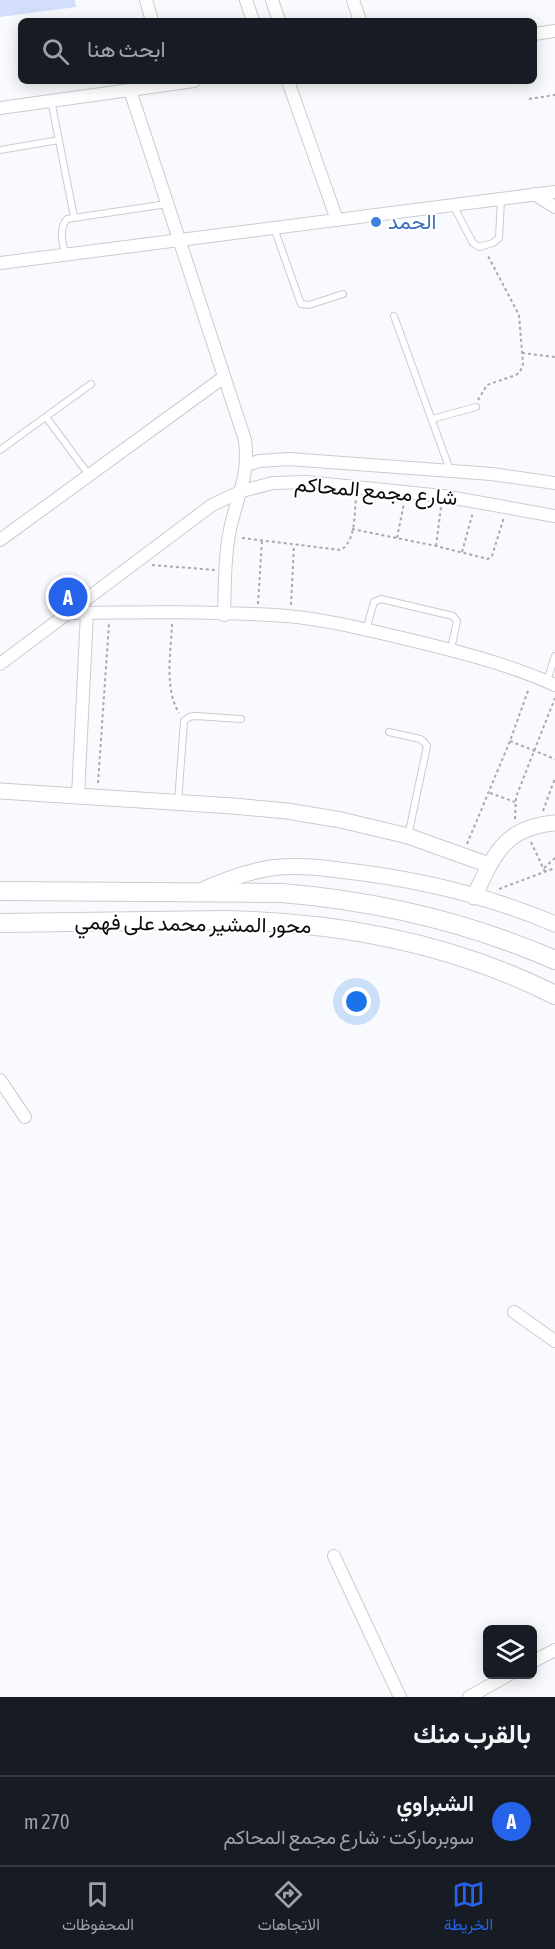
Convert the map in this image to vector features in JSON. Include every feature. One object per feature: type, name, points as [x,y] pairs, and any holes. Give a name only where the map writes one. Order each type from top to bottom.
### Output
[{"type":"main road","name":"محور المشير محمد على فهمي","points":[[0,891],[282,893],[328,897],[386,907],[458,924],[555,960]]},
{"type":"main road","name":"محور المشير محمد على فهمي","points":[[0,923],[225,920],[334,927],[397,939],[442,951],[514,976],[555,995]]},
{"type":"street","points":[[146,0],[151,18]]},
{"type":"street","points":[[246,0],[252,18]]},
{"type":"street","points":[[272,0],[278,18]]},
{"type":"street","points":[[353,0],[359,18]]},
{"type":"street","points":[[537,34],[555,31]]},
{"type":"street","points":[[0,108],[165,84]]},
{"type":"street","points":[[289,84],[337,220]]},
{"type":"street","points":[[130,90],[245,440],[247,465],[228,537],[224,615]]},
{"type":"street","points":[[0,263],[555,192]]},
{"type":"street","points":[[534,194],[555,207]]},
{"type":"street","points":[[0,540],[224,377]]},
{"type":"street","points":[[247,465],[259,461],[289,459],[451,471],[555,483]]},
{"type":"street","name":"شارع مجمع المحاكم","points":[[0,664],[213,505],[242,491],[273,483],[306,482],[442,495],[555,516]]},
{"type":"street","points":[[68,613],[172,612],[290,617],[366,630],[451,649],[534,675],[551,683]]},
{"type":"street","points":[[78,796],[87,613]]},
{"type":"street","points":[[0,792],[287,811],[341,820],[408,836],[489,865]]},
{"type":"street","points":[[475,897],[489,865],[507,841],[527,828],[555,823]]},
{"type":"street","points":[[197,892],[238,875],[265,869],[292,867],[375,874],[475,897],[555,924]]},
{"type":"street","points":[[0,1080],[25,1117]]},
{"type":"street","points":[[514,1312],[555,1341]]},
{"type":"street","points":[[334,1556],[400,1697]]},
{"type":"street","points":[[537,1659],[555,1650]]},
{"type":"street","points":[[469,1697],[501,1679]]},
{"type":"lane","points":[[51,100],[74,217]]},
{"type":"lane","points":[[0,150],[59,140]]},
{"type":"lane","points":[[453,205],[475,246],[482,247],[496,242],[499,238],[501,199]]},
{"type":"lane","points":[[65,255],[61,232],[67,219],[167,204]]},
{"type":"lane","points":[[274,228],[301,304],[309,305],[343,294]]},
{"type":"lane","points":[[394,316],[451,471]]},
{"type":"lane","points":[[0,450],[91,384]]},
{"type":"lane","points":[[432,419],[476,407]]},
{"type":"lane","points":[[46,417],[89,475]]},
{"type":"lane","points":[[366,630],[374,602],[381,599],[453,616],[457,621],[451,649]]},
{"type":"lane","points":[[551,683],[555,656]]},
{"type":"lane","points":[[178,803],[184,721],[195,716],[241,719]]},
{"type":"lane","points":[[389,732],[420,739],[427,746],[408,836]]},
{"type":"path","points":[[529,99],[555,95]]},
{"type":"path","points":[[476,407],[487,385],[520,372],[522,368],[521,322],[517,309],[482,247]]},
{"type":"path","points":[[522,353],[555,357]]},
{"type":"path","points":[[228,537],[341,550],[348,546],[358,487]]},
{"type":"path","points":[[397,538],[406,492]]},
{"type":"path","points":[[436,546],[442,495]]},
{"type":"path","points":[[462,552],[476,500]]},
{"type":"path","points":[[352,529],[486,559],[491,558],[507,506]]},
{"type":"path","points":[[256,615],[262,541]]},
{"type":"path","points":[[290,617],[294,545]]},
{"type":"path","points":[[134,564],[226,570]]},
{"type":"path","points":[[172,612],[170,682],[172,696],[184,721]]},
{"type":"path","points":[[97,798],[109,613]]},
{"type":"path","points":[[462,855],[510,741],[534,675]]},
{"type":"path","points":[[544,870],[527,828],[514,814],[515,802],[555,698]]},
{"type":"path","points":[[510,741],[555,759]]},
{"type":"path","points":[[527,828],[555,778]]},
{"type":"path","points":[[488,792],[515,802]]},
{"type":"path","points":[[544,870],[555,858]]},
{"type":"path","points":[[475,897],[544,870],[555,868]]},
{"type":"shaded area","points":[[0,0],[75,0],[76,7],[0,17]]},
{"type":"place","name":"الحمد","points":[[376,222]]},
{"type":"place","name":"الشبراوي","points":[[68,597]]}]
